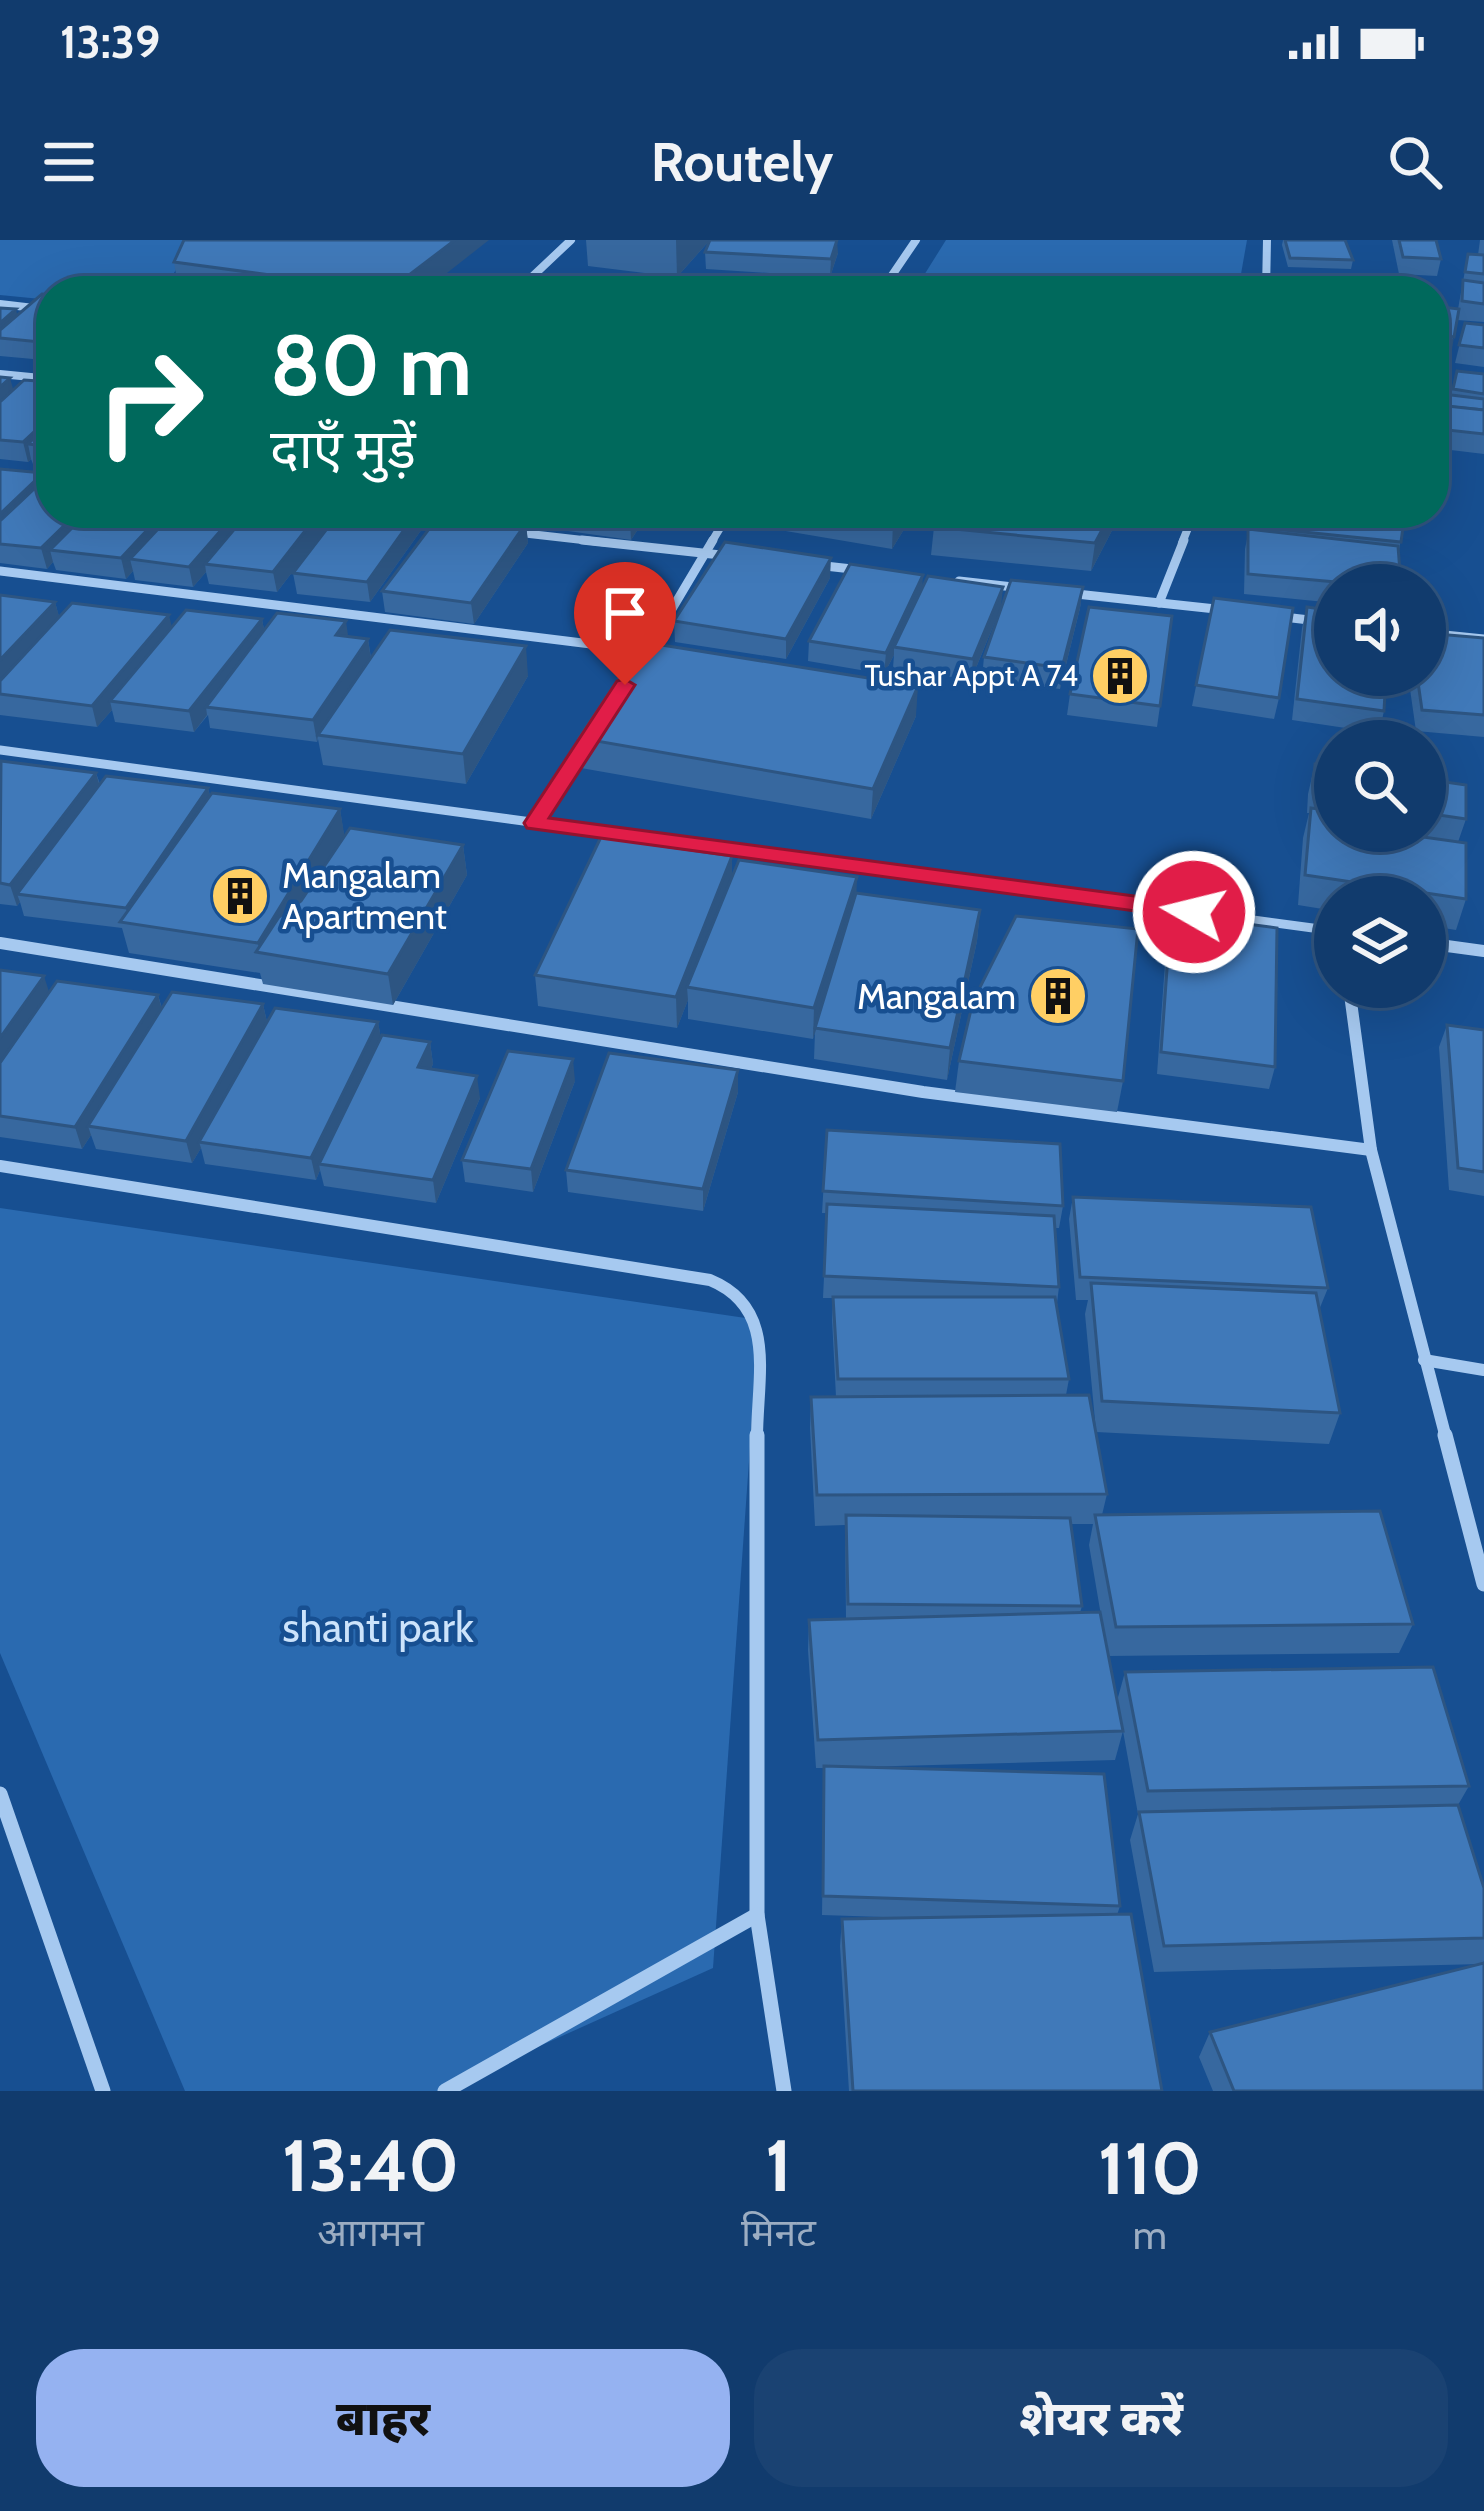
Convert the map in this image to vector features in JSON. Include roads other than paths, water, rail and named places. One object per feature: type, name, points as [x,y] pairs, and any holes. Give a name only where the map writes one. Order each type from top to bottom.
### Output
[{"type":"street","points":[[534,276],[571,240]]},
{"type":"street","points":[[891,276],[916,240]]},
{"type":"street","points":[[1266,276],[1267,240]]},
{"type":"street","points":[[0,304],[36,308]]},
{"type":"street","points":[[0,374],[36,378]]},
{"type":"street","points":[[634,670],[719,528]]},
{"type":"street","points":[[1159,603],[1188,528]]},
{"type":"street","points":[[497,530],[748,558]]},
{"type":"street","points":[[793,563],[885,573]]},
{"type":"street","points":[[0,572],[647,651]]},
{"type":"street","points":[[953,580],[1247,613]]},
{"type":"street","points":[[1269,615],[1314,620]]},
{"type":"street","points":[[1446,635],[1484,639]]},
{"type":"street","points":[[535,823],[597,727]]},
{"type":"street","points":[[0,750],[1314,928]]},
{"type":"street","points":[[0,943],[923,1092],[1371,1150]]},
{"type":"street","points":[[1446,946],[1484,951]]},
{"type":"street","points":[[1352,1008],[1371,1150],[1484,1584]]},
{"type":"street","points":[[0,1166],[710,1280],[733,1290],[749,1305],[757,1321],[757,1915],[784,2091]]},
{"type":"street","points":[[1424,1360],[1484,1370]]},
{"type":"street","points":[[0,1794],[104,2091]]},
{"type":"street","points":[[445,2091],[757,1915]]},
{"type":"place","name":"Tushar Appt A 74","points":[[1120,676]]},
{"type":"place","name":"Mangalam Apartment","points":[[240,896]]},
{"type":"place","name":"Mangalam","points":[[1058,996]]},
{"type":"park label","name":"shanti park","points":[[378,1627]]}]
